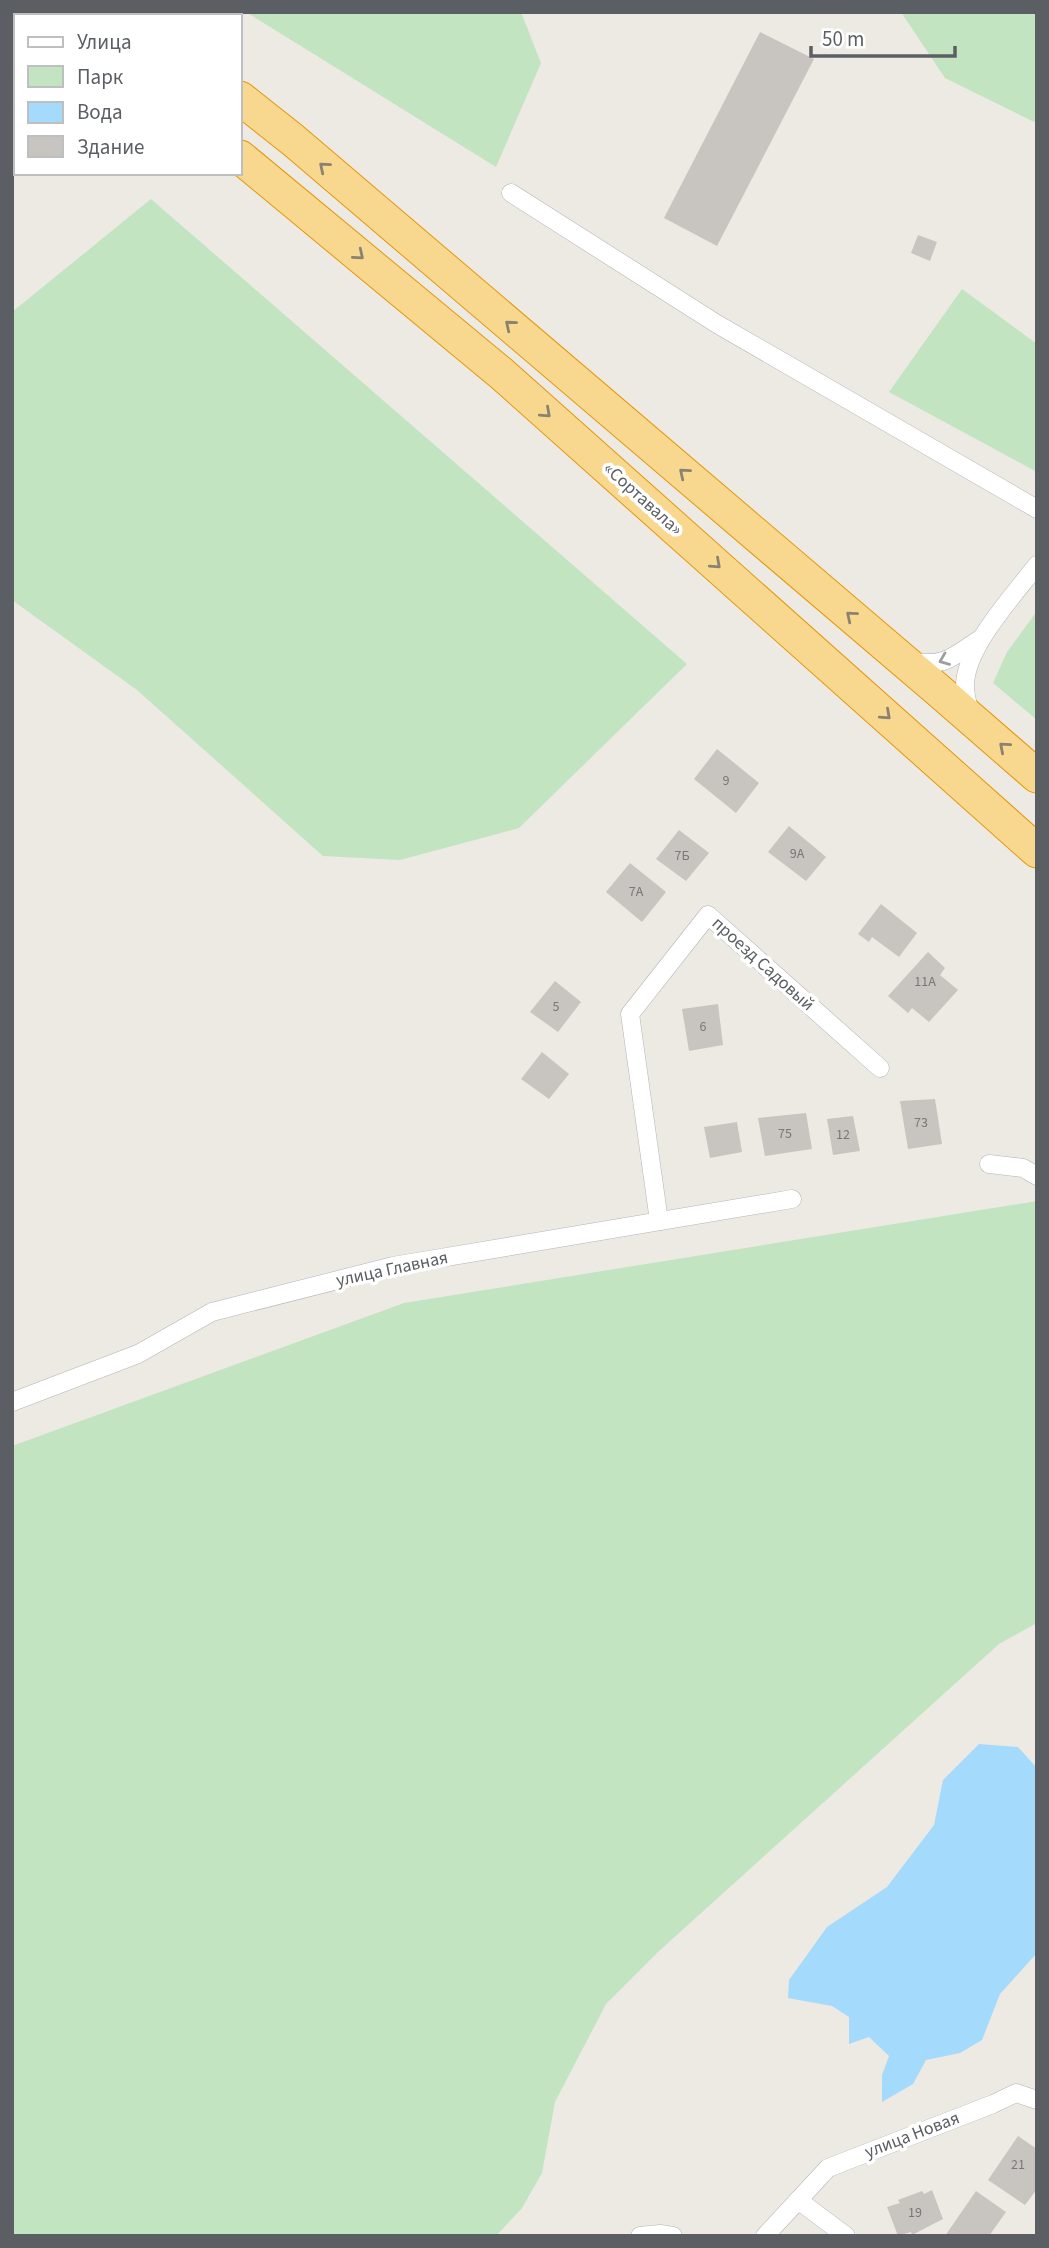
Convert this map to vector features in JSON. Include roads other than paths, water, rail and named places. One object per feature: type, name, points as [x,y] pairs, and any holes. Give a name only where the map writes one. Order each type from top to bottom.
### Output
[{"type":"highway","points":[[242,100],[293,140],[1037,776]]},
{"type":"highway","name":"«Сортавала»","points":[[242,159],[495,368],[1037,850]]},
{"type":"street","points":[[512,193],[717,324],[1037,509]]},
{"type":"street","points":[[970,718],[965,688],[966,673],[980,639],[1037,565]]},
{"type":"street","points":[[903,660],[931,665],[948,660],[980,639]]},
{"type":"street","name":"проезд Садовый","points":[[659,1221],[630,1014],[708,915],[880,1068]]},
{"type":"street","points":[[989,1164],[1023,1168],[1037,1175]]},
{"type":"street","name":"улица Главная","points":[[12,1402],[138,1354],[212,1312],[393,1266],[792,1199]]},
{"type":"street","name":"улица Новая","points":[[765,2236],[828,2168],[1016,2093],[1037,2100]]},
{"type":"street","points":[[798,2200],[846,2236]]},
{"type":"street","points":[[640,2236],[673,2236]]},
{"type":"water","points":[[979,1744],[1018,1747],[1037,1768],[1037,1953],[1000,1994],[982,2040],[960,2053],[926,2060],[913,2084],[882,2102],[882,2075],[889,2056],[869,2037],[849,2044],[849,2017],[832,2006],[788,1998],[789,1980],[827,1927],[887,1887],[934,1825],[943,1780]]}]
